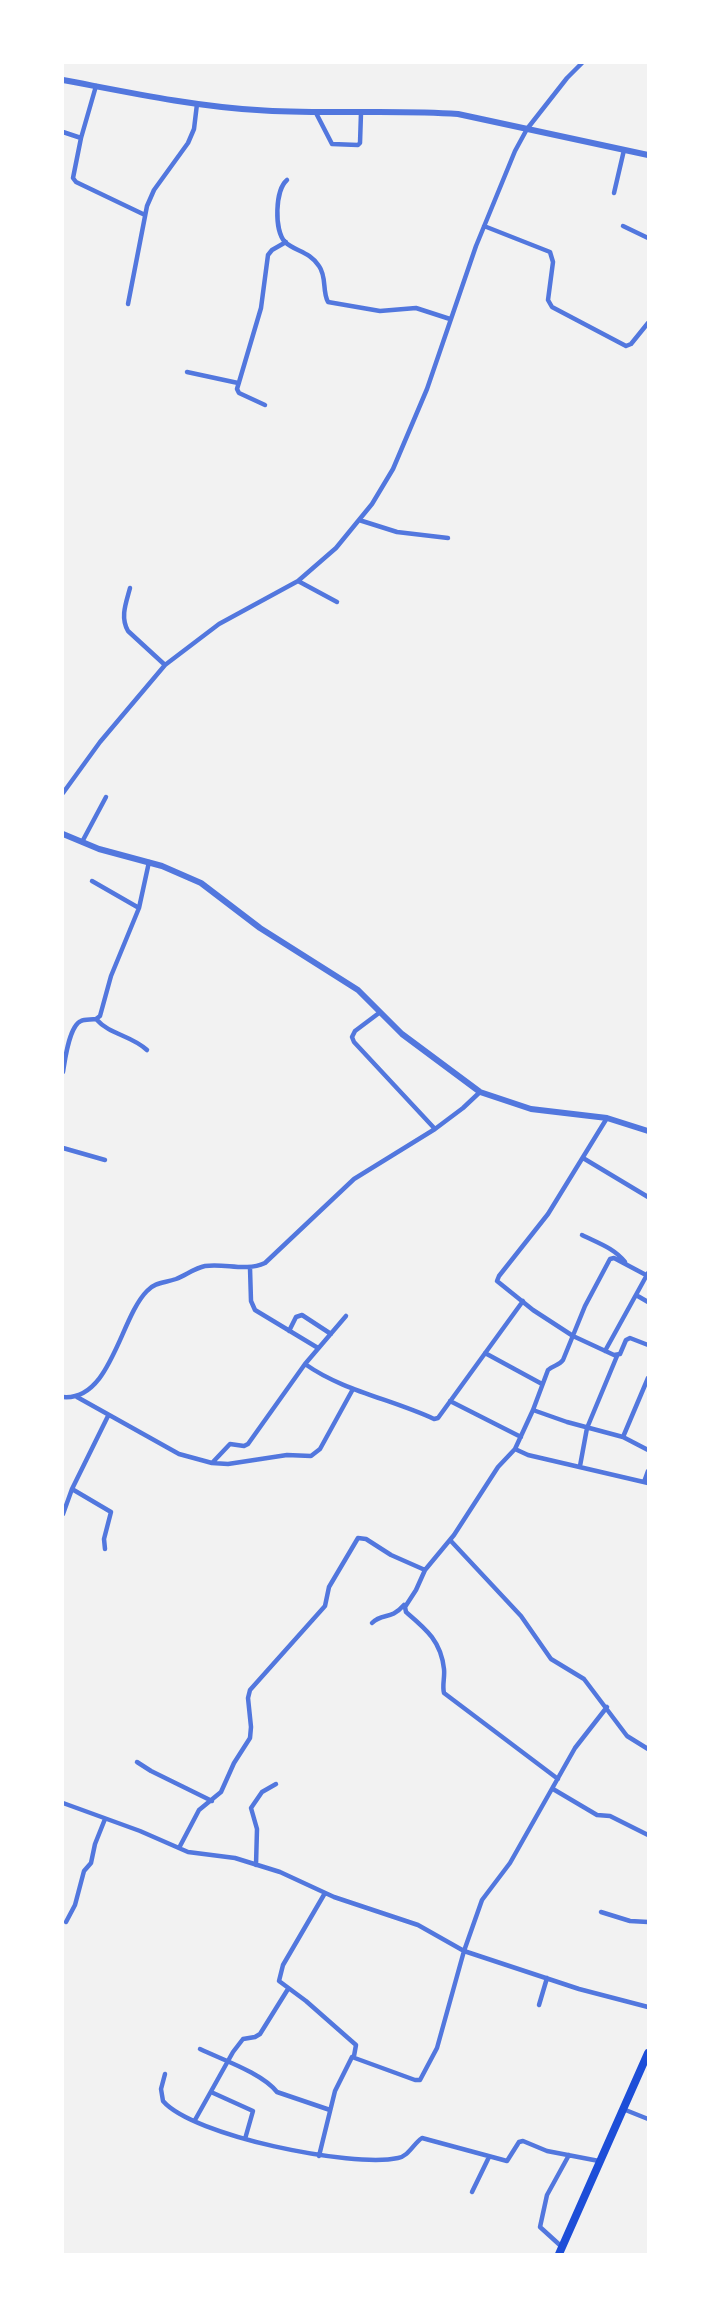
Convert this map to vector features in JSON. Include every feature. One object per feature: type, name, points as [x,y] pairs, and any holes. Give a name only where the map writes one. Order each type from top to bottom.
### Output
[{"type":"highway","points":[[561,2251],[648,2053]]},
{"type":"street","points":[[63,793],[100,742],[165,665],[219,624],[298,581],[329,554],[359,520],[393,469],[403,448],[427,389],[484,226],[515,151],[527,129],[567,78],[582,63]]},
{"type":"street","points":[[63,80],[197,104],[255,110],[316,113],[427,111],[458,114],[648,155]]},
{"type":"street","points":[[96,86],[73,172],[74,180],[145,215]]},
{"type":"street","points":[[128,304],[145,215],[154,190],[179,157],[192,132],[197,104]]},
{"type":"street","points":[[316,113],[332,144],[358,145],[360,143],[361,113]]},
{"type":"street","points":[[63,132],[81,138]]},
{"type":"street","points":[[614,193],[624,150]]},
{"type":"street","points":[[287,180],[279,190],[280,231],[286,242],[309,254],[319,266],[324,278],[325,295],[328,302],[380,311],[416,308],[450,319]]},
{"type":"street","points":[[484,226],[550,252],[554,262],[548,300],[552,307],[626,346],[631,344],[648,323]]},
{"type":"street","points":[[623,226],[648,238]]},
{"type":"street","points":[[265,405],[237,392],[238,383],[261,308],[268,255],[286,242]]},
{"type":"street","points":[[187,372],[238,383]]},
{"type":"street","points":[[359,520],[397,532],[448,538]]},
{"type":"street","points":[[298,581],[337,602]]},
{"type":"street","points":[[130,588],[124,612],[124,624],[128,631],[165,665]]},
{"type":"street","points":[[82,842],[106,797]]},
{"type":"street","points":[[63,834],[188,875],[201,883],[273,936],[358,990],[402,1034],[480,1092],[531,1109],[607,1118],[648,1131]]},
{"type":"street","points":[[63,1072],[74,1028],[81,1021],[96,1019],[99,1016],[111,976],[139,908],[149,862]]},
{"type":"street","points":[[92,881],[139,908]]},
{"type":"street","points":[[379,1013],[355,1032],[352,1037],[354,1042],[435,1129]]},
{"type":"street","points":[[96,1019],[105,1029],[129,1037],[147,1050]]},
{"type":"street","points":[[77,1397],[88,1390],[100,1375],[116,1350],[136,1305],[153,1285],[175,1280],[206,1266],[250,1268],[269,1261],[354,1179],[435,1129],[480,1092]]},
{"type":"street","points":[[607,1118],[548,1214],[498,1278],[500,1284],[573,1336],[617,1356]]},
{"type":"street","points":[[63,1148],[105,1160]]},
{"type":"street","points":[[583,1158],[648,1197]]},
{"type":"street","points":[[582,1235],[619,1254],[627,1264]]},
{"type":"street","points":[[372,1623],[379,1617],[393,1616],[406,1603],[416,1590],[425,1570],[450,1540],[498,1467],[515,1449],[542,1384],[551,1367],[561,1363],[585,1306],[610,1259],[614,1258],[647,1274],[605,1351]]},
{"type":"street","points":[[250,1268],[252,1306],[259,1313],[318,1348]]},
{"type":"street","points":[[636,1295],[648,1302]]},
{"type":"street","points":[[305,1364],[324,1377],[353,1389],[392,1401],[434,1419],[438,1418],[523,1301]]},
{"type":"street","points":[[290,1331],[296,1317],[302,1315],[331,1334]]},
{"type":"street","points":[[212,1463],[230,1444],[244,1446],[248,1444],[305,1364],[346,1316]]},
{"type":"street","points":[[580,1466],[587,1428],[617,1356],[630,1338],[648,1345]]},
{"type":"street","points":[[485,1353],[542,1384]]},
{"type":"street","points":[[623,1437],[648,1378]]},
{"type":"street","points":[[63,1397],[77,1397],[179,1454],[212,1463],[228,1464],[279,1456],[306,1457],[315,1454],[353,1389]]},
{"type":"street","points":[[450,1401],[521,1437]]},
{"type":"street","points":[[533,1410],[623,1437],[648,1450]]},
{"type":"street","points":[[63,1514],[72,1489],[108,1416]]},
{"type":"street","points":[[515,1449],[528,1455],[646,1482],[648,1472]]},
{"type":"street","points":[[72,1489],[111,1512],[104,1539],[105,1549]]},
{"type":"street","points":[[179,1848],[199,1810],[221,1792],[234,1762],[250,1738],[248,1698],[250,1690],[325,1606],[329,1587],[358,1538],[366,1539],[392,1555],[425,1570]]},
{"type":"street","points":[[450,1540],[521,1616],[551,1659],[579,1674],[607,1707],[627,1736],[648,1749]]},
{"type":"street","points":[[406,1603],[406,1612],[431,1634],[441,1653],[444,1693],[558,1779]]},
{"type":"street","points":[[354,2056],[415,2080],[422,2079],[437,2048],[464,1951],[482,1900],[510,1863],[575,1748],[607,1707]]},
{"type":"street","points":[[137,1762],[212,1801]]},
{"type":"street","points":[[256,1865],[257,1829],[251,1808],[262,1792],[276,1784]]},
{"type":"street","points":[[553,1789],[597,1815],[610,1816],[648,1835]]},
{"type":"street","points":[[63,1803],[191,1853],[235,1858],[280,1872],[325,1893],[418,1925],[464,1951],[648,2007]]},
{"type":"street","points":[[66,1922],[75,1905],[84,1871],[91,1863],[95,1844],[105,1819]]},
{"type":"street","points":[[319,2156],[335,2091],[354,2056],[356,2045],[306,2001],[280,1984],[279,1973],[325,1893]]},
{"type":"street","points":[[601,1912],[630,1921],[648,1922]]},
{"type":"street","points":[[539,2005],[547,1978]]},
{"type":"street","points":[[195,2120],[243,2040],[260,2034],[288,1989]]},
{"type":"street","points":[[200,2049],[258,2077],[273,2086],[277,2092],[330,2110]]},
{"type":"street","points":[[165,2074],[162,2089],[163,2101],[195,2120],[244,2139],[319,2156],[385,2160],[398,2158],[406,2155],[422,2138],[489,2157],[508,2160],[521,2141],[547,2151],[599,2161]]},
{"type":"street","points":[[211,2092],[253,2111],[244,2139]]},
{"type":"street","points":[[623,2109],[648,2119]]},
{"type":"street","points":[[561,2251],[540,2227],[546,2198],[569,2155]]},
{"type":"street","points":[[472,2192],[489,2157]]}]
